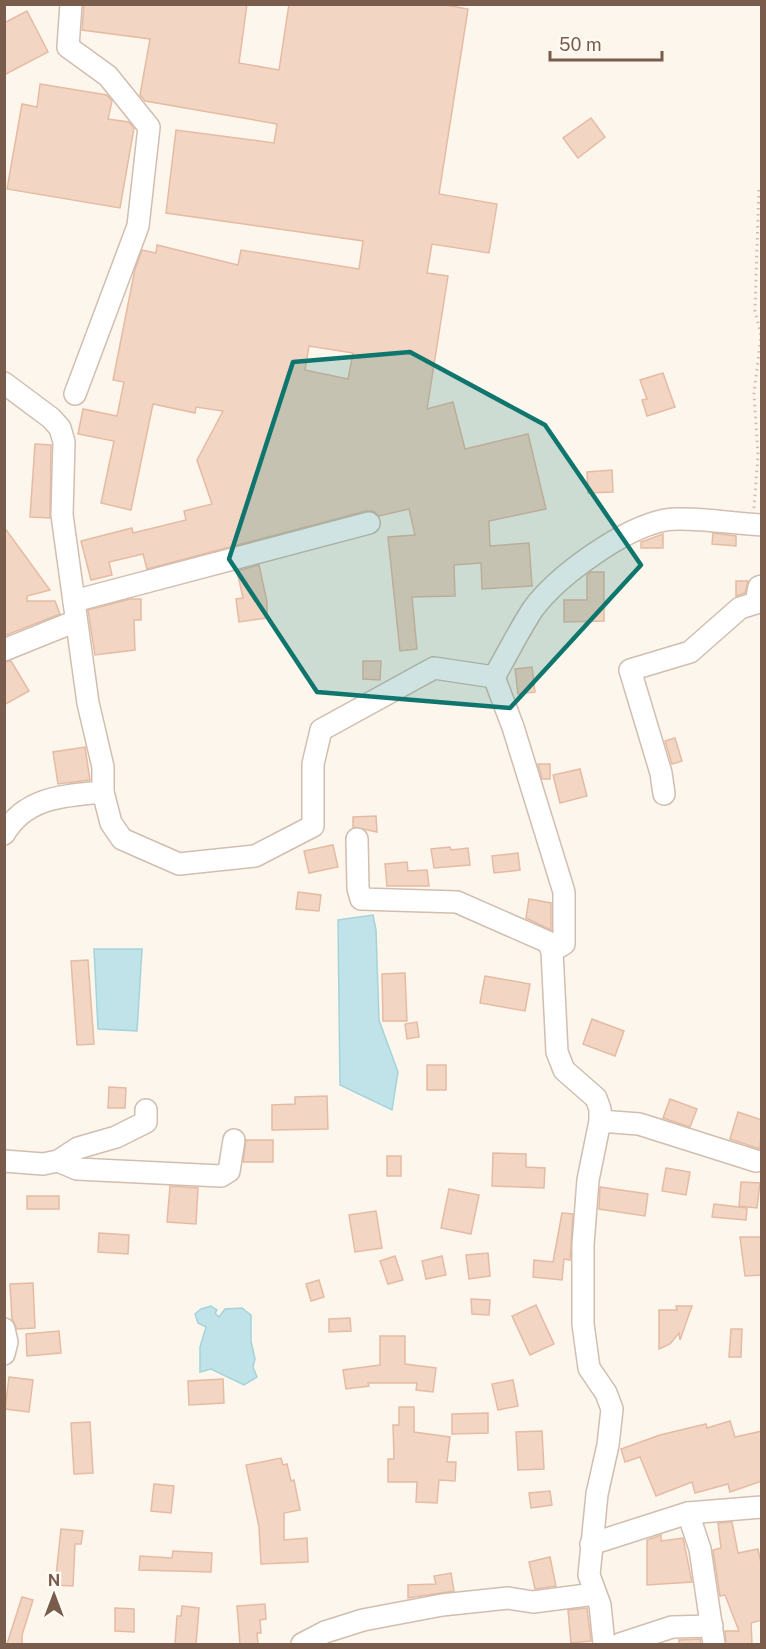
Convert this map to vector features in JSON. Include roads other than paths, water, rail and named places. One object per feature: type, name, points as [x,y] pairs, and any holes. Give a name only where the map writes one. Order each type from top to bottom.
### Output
[{"type":"street","points":[[71,4],[68,47],[108,76],[148,127],[138,226],[75,394]]},
{"type":"street","points":[[4,383],[60,428],[64,442],[62,515],[88,703],[103,767],[103,792],[111,822],[122,839],[179,864],[255,856],[292,840],[313,826],[313,764],[321,730],[434,668],[494,677]]},
{"type":"street","points":[[494,677],[541,600],[593,555],[635,529],[667,520],[757,525]]},
{"type":"street","points":[[4,650],[75,611],[369,523]]},
{"type":"street","points":[[664,794],[661,773],[630,670],[690,652],[740,608],[756,603],[759,587],[762,586]]},
{"type":"street","points":[[494,677],[513,727],[564,892],[564,944],[552,951]]},
{"type":"street","points":[[4,834],[13,819],[49,799],[63,794],[103,792]]},
{"type":"street","points":[[357,839],[358,888],[361,899],[458,902],[548,942],[552,951],[557,1052],[564,1070],[596,1098],[600,1109],[600,1121],[588,1180],[583,1245],[583,1324],[590,1368],[606,1393],[612,1409],[591,1544],[590,1575],[600,1605],[604,1644]]},
{"type":"street","points":[[4,1161],[44,1164],[58,1161],[78,1148],[116,1137],[146,1122],[146,1110]]},
{"type":"street","points":[[600,1121],[639,1124],[756,1161]]},
{"type":"street","points":[[58,1161],[77,1169],[221,1176],[229,1171],[234,1140]]},
{"type":"street","points":[[4,1329],[8,1342],[4,1354]]},
{"type":"street","points":[[591,1544],[688,1513],[762,1506]]},
{"type":"street","points":[[620,1644],[672,1627],[713,1635],[700,1549],[688,1513]]},
{"type":"street","points":[[302,1644],[325,1632],[363,1620],[442,1605],[508,1598],[533,1602],[595,1594]]},
{"type":"water","points":[[373,915],[376,930],[379,1020],[398,1072],[392,1110],[340,1085],[338,920]]},
{"type":"water","points":[[94,949],[142,949],[137,1031],[98,1029]]},
{"type":"water","points":[[211,1306],[217,1310],[215,1313],[219,1317],[225,1309],[242,1308],[251,1315],[251,1341],[255,1359],[253,1367],[257,1377],[244,1385],[211,1369],[200,1372],[200,1347],[206,1327],[198,1323],[195,1314]]}]
